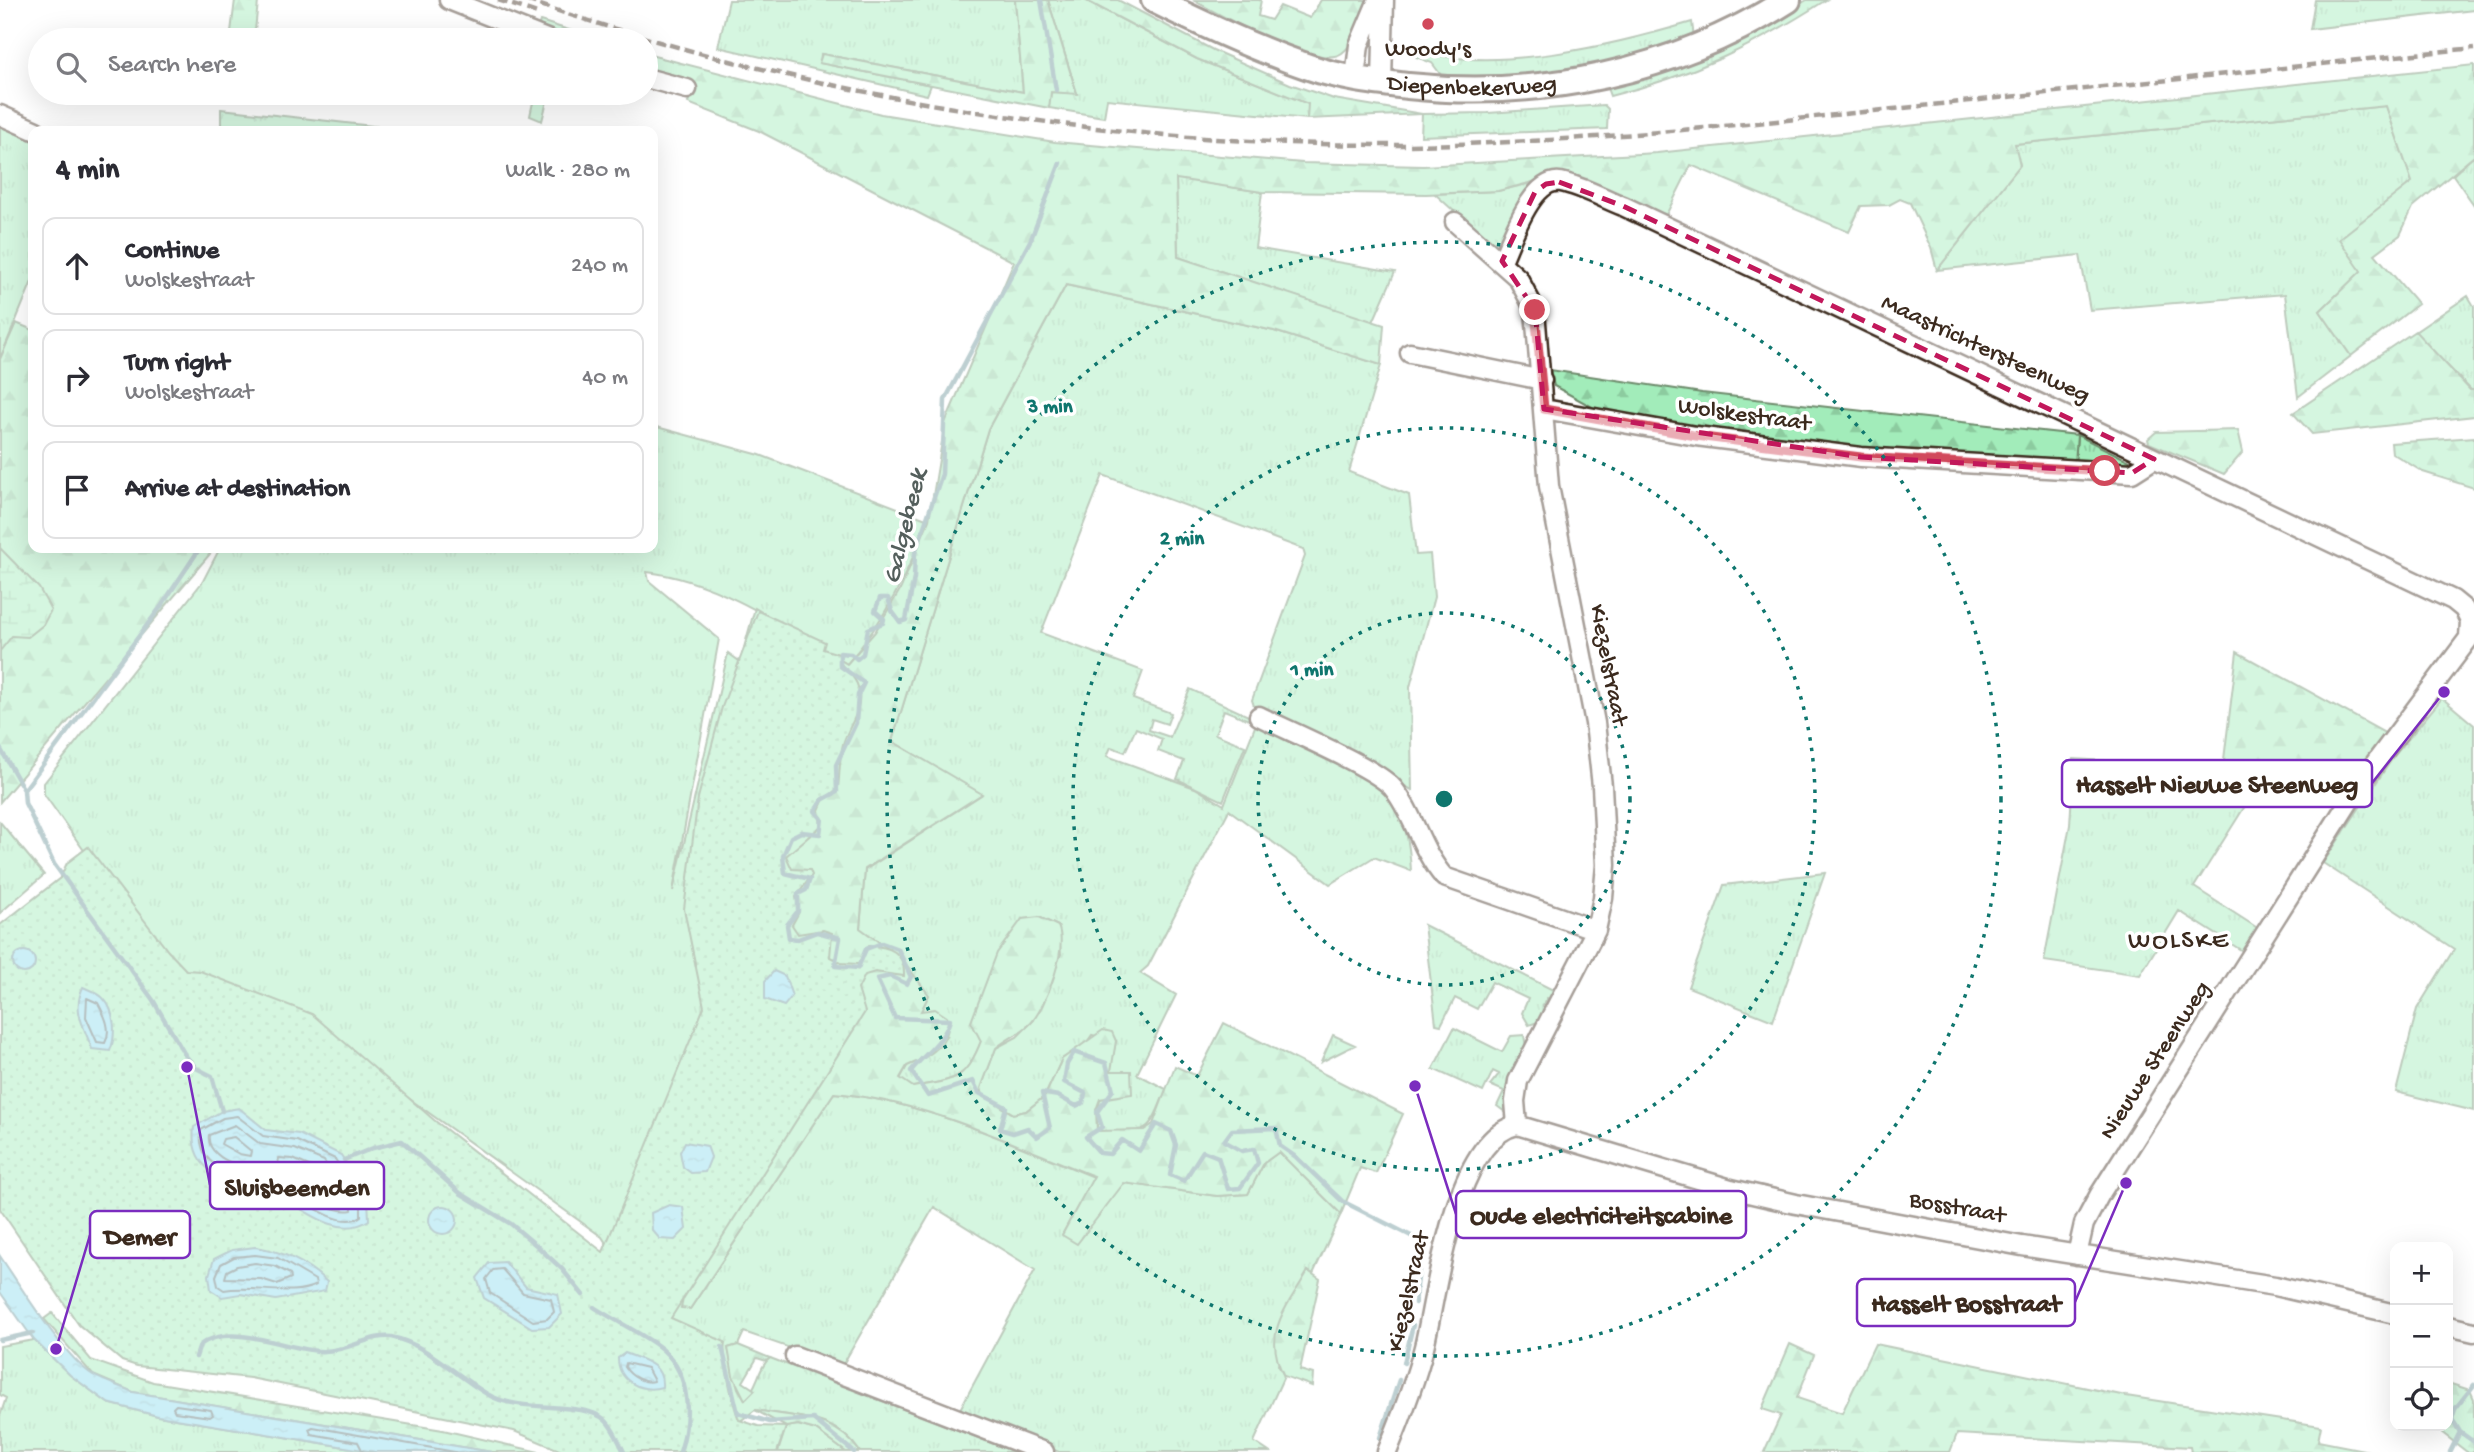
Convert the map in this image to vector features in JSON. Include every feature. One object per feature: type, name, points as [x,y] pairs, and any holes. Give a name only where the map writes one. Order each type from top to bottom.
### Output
[{"type":"main road","name":"Diepenbekerweg","points":[[1154,0],[1210,27],[1311,68],[1382,83],[1443,89],[1513,89],[1558,85],[1605,76],[1696,48],[1788,0]]},
{"type":"street","points":[[449,0],[519,28]]},
{"type":"street","points":[[1355,78],[1359,44],[1378,0]]},
{"type":"street","points":[[1382,83],[1384,0]]},
{"type":"street","points":[[658,81],[687,89]]},
{"type":"street","points":[[0,115],[28,127]]},
{"type":"street","name":"Maastrichtersteenweg","points":[[1502,261],[1535,192],[1546,184],[1559,182],[1623,206],[2453,600],[2472,620]]},
{"type":"street","points":[[1455,222],[1502,261],[1531,297],[1535,310],[1544,409]]},
{"type":"street","points":[[1410,353],[1542,380]]},
{"type":"street","name":"Wolskestraat","points":[[1544,409],[1696,436],[1874,458],[2132,473],[2154,458]]},
{"type":"street","name":"Kiezelstraat","points":[[1387,1452],[1415,1380],[1443,1251],[1467,1181],[1492,1138],[1517,1125],[1515,1101],[1518,1081],[1595,930],[1603,898],[1606,865],[1602,786],[1595,723],[1549,486],[1544,409]]},
{"type":"street","name":"Nieuwe Steenweg","points":[[2077,1255],[2084,1224],[2100,1194],[2364,778],[2469,638],[2472,620]]},
{"type":"street","points":[[1259,716],[1382,778],[1402,804],[1427,858],[1444,877],[1595,930]]},
{"type":"street","name":"Bosstraat","points":[[1517,1125],[1731,1189],[1796,1204],[2077,1255],[2275,1286],[2390,1313]]},
{"type":"street","points":[[2453,1327],[2474,1332]]},
{"type":"street","points":[[795,1356],[1044,1452]]},
{"type":"highlighted area","points":[[1559,182],[1623,206],[2154,459],[2132,473],[1861,457],[1544,409],[1535,310],[1502,261],[1535,192],[1546,184]]},
{"type":"green space","points":[[235,0],[258,2],[255,28],[232,28]]},
{"type":"green space","points":[[729,0],[1015,0],[1023,92],[821,54],[820,63],[931,85],[927,95],[718,47]]},
{"type":"green space","points":[[1015,0],[1048,0],[1077,94],[1051,92],[1049,108],[819,63],[822,54],[1023,92]]},
{"type":"green space","points":[[1048,0],[1085,0],[1197,59],[1309,104],[1307,119],[1107,99],[1104,117],[1049,108],[1051,92],[1077,93]]},
{"type":"green space","points":[[1085,0],[1118,0],[1213,50],[1290,84],[1334,99],[1422,114],[1307,119],[1308,104],[1197,59]]},
{"type":"green space","points":[[1193,0],[1261,0],[1258,16],[1271,20],[1280,6],[1310,18],[1321,0],[1369,0],[1352,42],[1342,53],[1330,56],[1291,48]]},
{"type":"green space","points":[[1807,0],[1826,0],[1773,32],[1722,58],[1669,79],[1610,96],[1607,88],[1710,50]]},
{"type":"green space","points":[[2315,0],[2474,0],[2474,10],[2310,29]]},
{"type":"green space","points":[[540,21],[562,28],[538,28]]},
{"type":"green space","points":[[1692,22],[1694,38],[1630,57],[1570,70],[1508,75],[1441,75],[1432,63],[1416,57],[1418,50],[1448,57],[1482,59],[1555,54]]},
{"type":"green space","points":[[658,57],[881,114],[1055,142],[1303,163],[1423,166],[1657,153],[2474,65],[2474,156],[2413,207],[2400,235],[2375,254],[2418,304],[2351,356],[2320,311],[2361,271],[2339,239],[2412,182],[2386,106],[2015,144],[2020,165],[1937,270],[1931,248],[1910,203],[1900,199],[1889,205],[1861,206],[1849,232],[1691,165],[1665,217],[1556,176],[1498,191],[1426,194],[1262,192],[1176,179],[1178,257],[1384,325],[1381,365],[1274,331],[1066,285],[988,429],[892,741],[982,794],[865,869],[860,928],[902,959],[929,995],[921,1011],[935,1009],[947,1017],[947,1034],[943,1042],[923,1059],[907,1066],[900,1078],[913,1087],[956,1077],[969,1065],[981,1041],[971,1022],[997,953],[1022,919],[1039,917],[1058,926],[1060,948],[1054,976],[1031,1023],[996,1048],[981,1088],[983,1095],[1013,1114],[1026,1111],[1045,1096],[1062,1059],[1103,1030],[1112,1032],[1116,1041],[1111,1071],[1131,1071],[1132,1094],[1100,1099],[1096,1110],[1097,1131],[1144,1130],[1153,1124],[1175,1066],[1197,1076],[1224,1023],[1403,1114],[1376,1173],[1360,1168],[1341,1214],[1279,1152],[1264,1163],[1248,1194],[1217,1196],[1124,1183],[1077,1244],[1062,1235],[1094,1176],[934,1114],[834,1093],[690,1309],[681,1308],[771,895],[834,730],[742,655],[755,608],[847,664],[875,632],[901,588],[929,520],[945,423],[1014,262],[759,131],[688,103],[692,87],[658,77]]},
{"type":"green space","points":[[532,105],[546,105],[542,121],[530,116]]},
{"type":"green space","points":[[1604,105],[1608,109],[1607,129],[1421,136],[1422,114],[1488,113]]},
{"type":"green space","points":[[2386,106],[2412,182],[2340,239],[2362,271],[2320,311],[2351,356],[2298,397],[2285,294],[2090,310],[2080,255],[1937,270],[2020,165],[2014,144]]},
{"type":"green space","points":[[221,109],[372,126],[221,126]]},
{"type":"green space","points":[[0,121],[28,134],[28,291],[0,359]]},
{"type":"green space","points":[[2474,156],[2474,205],[2453,175]]},
{"type":"green space","points":[[1176,178],[1262,192],[1255,248],[1395,272],[1373,322],[1178,257]]},
{"type":"green space","points":[[1544,180],[1502,242],[1487,241],[1435,194],[1498,191]]},
{"type":"green space","points":[[1066,285],[1274,331],[1381,365],[1349,472],[1409,495],[1416,555],[1430,554],[1434,597],[1410,687],[1412,790],[1262,708],[1255,709],[1252,700],[1305,556],[1303,549],[1103,475],[1041,633],[1143,671],[1133,699],[1171,713],[1167,724],[1152,719],[1149,730],[1170,737],[1190,689],[1255,719],[1254,722],[1224,710],[1215,734],[1245,746],[1223,801],[1177,779],[1184,761],[1158,751],[1162,739],[1136,728],[1125,752],[1111,747],[1107,756],[1195,788],[1224,805],[1256,724],[1375,783],[1399,813],[1409,845],[1411,871],[1374,857],[1330,884],[1229,810],[1148,966],[1140,973],[1176,995],[1137,1074],[1166,1089],[1155,1117],[1150,1124],[1137,1130],[1097,1131],[1098,1108],[1116,1041],[1092,1035],[1085,1045],[1062,1059],[1045,1096],[1026,1111],[1014,1114],[982,1095],[981,1088],[996,1048],[1017,1037],[1034,1020],[1061,954],[1058,926],[1039,917],[977,1031],[981,1041],[963,1072],[948,1080],[913,1087],[900,1079],[907,1066],[922,1059],[947,1036],[913,1025],[860,928],[865,870],[981,795],[892,741],[988,429]]},
{"type":"green space","points":[[2468,296],[2474,306],[2474,390],[2471,390],[2415,332]]},
{"type":"green space","points":[[16,323],[28,328],[28,553],[211,553],[0,802],[0,359]]},
{"type":"green space","points":[[2415,331],[2470,390],[2474,390],[2474,416],[2312,434],[2293,413]]},
{"type":"green space","points":[[1550,370],[1702,393],[2077,435],[2075,464],[1863,450],[1658,421],[1594,408],[1554,386]]},
{"type":"green space","points":[[658,427],[760,455],[929,520],[884,613],[847,664],[776,621],[726,595],[674,577],[647,572],[649,581],[719,639],[673,891],[728,653],[835,730],[771,895],[690,1309],[834,1093],[934,1114],[1094,1177],[1062,1235],[1124,1183],[1217,1196],[1248,1194],[1264,1163],[1279,1152],[1341,1214],[1313,1274],[1308,1271],[1278,1365],[1284,1376],[1254,1442],[1269,1452],[1059,1452],[959,1411],[1035,1270],[934,1207],[842,1366],[744,1332],[738,1345],[728,1348],[738,1388],[745,1399],[770,1358],[1015,1452],[860,1452],[839,1431],[814,1420],[755,1410],[727,1431],[602,1237],[309,1027],[175,979],[44,794],[44,783],[203,581],[217,553],[658,553]]},
{"type":"green space","points":[[2238,430],[2243,452],[2224,474],[2149,443],[2148,439],[2156,432]]},
{"type":"green space","points":[[2077,435],[2132,462],[2129,466],[2075,464]]},
{"type":"green space","points":[[2474,437],[2474,488],[2423,472],[2392,453],[2391,443]]},
{"type":"green space","points":[[0,548],[39,588],[51,610],[43,625],[28,637],[12,636],[0,651]]},
{"type":"green space","points":[[758,611],[825,642],[823,649],[839,654],[839,661],[855,679],[859,695],[857,710],[843,744],[838,788],[823,801],[819,810],[821,826],[786,856],[792,869],[810,870],[812,875],[796,897],[799,912],[792,925],[798,934],[823,930],[832,933],[830,957],[841,963],[858,964],[869,946],[883,947],[899,956],[904,968],[904,976],[875,972],[865,975],[858,989],[865,1012],[671,1318],[725,1342],[729,1381],[739,1420],[758,1426],[786,1427],[777,1452],[564,1452],[514,1431],[250,1378],[137,1366],[122,1361],[79,1325],[0,1209],[0,925],[60,878],[67,863],[88,847],[168,951],[186,970],[200,971],[312,1014],[434,1120],[603,1252],[704,1007],[684,909],[698,798],[722,707]]},
{"type":"green space","points":[[2237,652],[2385,733],[2345,791],[2223,768]]},
{"type":"green space","points":[[2442,698],[2474,725],[2474,1111],[2396,1092],[2417,1009],[2454,949],[2323,863],[2394,756]]},
{"type":"green space","points":[[2074,759],[2223,768],[2264,776],[2194,887],[2259,929],[2244,952],[2179,911],[2140,975],[2044,961],[2070,825]]},
{"type":"green space","points":[[0,822],[44,875],[0,913]]},
{"type":"green space","points":[[1825,873],[1773,1021],[1688,987],[1724,885]]},
{"type":"green space","points":[[1424,925],[1557,992],[1553,1000],[1547,998],[1543,1006],[1547,1009],[1541,1021],[1529,1025],[1522,1013],[1528,999],[1492,982],[1477,1009],[1455,998],[1441,1025],[1436,1024]]},
{"type":"green space","points":[[1454,1028],[1502,1052],[1511,1036],[1524,1035],[1526,1047],[1509,1115],[1497,1106],[1504,1091],[1490,1085],[1499,1074],[1493,1071],[1483,1092],[1433,1069]]},
{"type":"green space","points":[[1333,1035],[1355,1045],[1321,1062]]},
{"type":"green space","points":[[1308,1271],[1320,1279],[1300,1370],[1313,1374],[1312,1386],[1284,1376],[1275,1347],[1276,1333],[1285,1309]]},
{"type":"green space","points":[[52,1313],[91,1360],[153,1382],[443,1430],[539,1452],[492,1452],[133,1392],[93,1375],[44,1319]]},
{"type":"green space","points":[[34,1340],[70,1375],[108,1403],[158,1416],[375,1452],[0,1452],[0,1416],[6,1398],[0,1395],[0,1346]]},
{"type":"green space","points":[[1790,1344],[1814,1355],[1797,1398],[1842,1413],[1875,1344],[2126,1396],[2321,1426],[2318,1441],[2374,1452],[2191,1452],[2190,1447],[1957,1434],[1950,1452],[1764,1452],[1781,1415],[1762,1409]]},
{"type":"green space","points":[[738,1345],[770,1358],[766,1361],[757,1358],[743,1382],[755,1390],[745,1400],[733,1376],[728,1348]]},
{"type":"green space","points":[[2453,1385],[2470,1390],[2474,1399],[2474,1452],[2467,1452],[2440,1431],[2453,1431]]},
{"type":"green space","points":[[755,1410],[826,1424],[850,1440],[860,1452],[846,1452],[816,1430],[798,1425],[786,1427]]},
{"type":"green space","points":[[798,1425],[816,1430],[846,1452],[778,1452],[786,1427]]},
{"type":"water","points":[[24,951],[32,954],[35,962],[32,970],[24,973],[16,970],[13,962],[16,954]]},
{"type":"water","points":[[774,971],[785,976],[792,996],[784,1006],[765,999],[765,981]]},
{"type":"water","points":[[83,987],[101,996],[113,1017],[114,1031],[110,1051],[92,1049],[79,1011]]},
{"type":"water","points":[[239,1108],[266,1130],[299,1134],[341,1155],[368,1198],[369,1220],[356,1226],[330,1224],[266,1188],[224,1177],[205,1166],[196,1150],[194,1127],[222,1111]]},
{"type":"water","points":[[685,1142],[707,1146],[711,1157],[705,1172],[691,1173],[683,1167],[680,1152]]},
{"type":"water","points":[[669,1205],[683,1207],[686,1229],[675,1240],[660,1239],[652,1230],[651,1213]]},
{"type":"water","points":[[443,1206],[453,1210],[457,1220],[453,1230],[443,1234],[433,1230],[429,1220],[433,1210]]},
{"type":"water","points":[[255,1247],[275,1251],[302,1263],[327,1282],[325,1291],[276,1300],[241,1294],[222,1297],[211,1290],[209,1275],[214,1259],[232,1250]]},
{"type":"water","points":[[0,1256],[43,1320],[81,1366],[93,1375],[133,1392],[492,1452],[375,1452],[158,1416],[108,1403],[70,1375],[34,1340],[0,1292]]},
{"type":"water","points":[[505,1262],[526,1287],[558,1294],[562,1314],[549,1327],[532,1328],[484,1298],[477,1278],[489,1263]]},
{"type":"water","points":[[625,1353],[656,1368],[662,1379],[662,1387],[639,1387],[626,1379],[618,1358]]},
{"type":"waterway","name":"Galgebeek","points":[[1041,0],[1056,90]]},
{"type":"waterway","name":"Galgebeek","points":[[1060,163],[1031,239],[945,400],[942,474],[915,553],[914,578],[906,620],[900,622],[892,611],[888,598],[880,598],[875,611],[884,619],[883,623],[868,629],[863,654],[857,659],[851,654],[840,653],[840,666],[864,683],[858,695],[856,723],[836,765],[837,792],[822,800],[815,811],[822,819],[820,834],[801,832],[791,837],[783,856],[785,873],[810,879],[806,890],[798,894],[798,911],[787,925],[789,938],[798,939],[817,932],[840,938],[835,966],[858,968],[866,949],[882,943],[898,949],[911,977],[907,984],[890,976],[877,979],[895,1018],[950,1020],[939,1041],[911,1071],[928,1096],[973,1081],[979,1093],[1006,1107],[1000,1129],[1013,1133],[1028,1128],[1037,1137],[1050,1128],[1042,1093],[1058,1096],[1076,1106],[1083,1103],[1085,1093],[1064,1082],[1067,1064],[1074,1052],[1106,1063],[1113,1090],[1097,1112],[1102,1127],[1086,1137],[1100,1153],[1110,1154],[1122,1140],[1139,1151],[1156,1124],[1171,1131],[1176,1145],[1170,1175],[1184,1181],[1203,1151],[1218,1157],[1228,1189],[1240,1188],[1258,1163],[1254,1149],[1242,1151],[1224,1141],[1232,1130],[1276,1128],[1280,1146],[1296,1157],[1342,1201],[1421,1241],[1423,1248]]},
{"type":"waterway","points":[[197,553],[162,605],[24,790],[25,803],[54,864],[153,1000],[185,1055],[196,1068],[212,1076],[222,1111]]},
{"type":"waterway","points":[[0,748],[24,790]]},
{"type":"waterway","points":[[344,1160],[373,1148],[402,1141],[460,1193],[511,1224],[537,1246],[562,1269],[583,1295]]},
{"type":"waterway","name":"Galgebeek","points":[[1415,1303],[1419,1269]]},
{"type":"waterway","points":[[594,1307],[649,1340],[672,1360],[684,1384],[686,1398],[686,1425],[680,1452]]},
{"type":"waterway","name":"Galgebeek","points":[[1404,1363],[1413,1325]]},
{"type":"waterway","points":[[0,1340],[33,1333]]},
{"type":"waterway","points":[[196,1357],[200,1345],[226,1336],[257,1338],[318,1351],[391,1337],[417,1346],[475,1387],[500,1400],[595,1414],[611,1427],[624,1452]]},
{"type":"waterway","points":[[722,1347],[738,1413],[770,1422],[813,1419],[854,1452]]},
{"type":"waterway","name":"Galgebeek","points":[[1380,1438],[1399,1380]]},
{"type":"waterway","points":[[2474,1385],[2455,1409],[2452,1419],[2460,1432],[2474,1442]]},
{"type":"waterway","points":[[2450,1452],[2460,1432]]},
{"type":"railway","points":[[498,0],[537,13]]},
{"type":"railway","points":[[526,0],[613,28]]},
{"type":"railway","points":[[658,41],[843,87],[952,108],[1062,124],[1172,136],[1281,143],[1390,145],[1516,142],[1768,122],[2474,48]]},
{"type":"place","name":"Woody's","points":[[1428,24]]},
{"type":"place","name":"Hasselt Nieuwe Steenweg","points":[[2444,692]]},
{"type":"place","name":"Sluisbeemden","points":[[187,1067]]},
{"type":"place","name":"Oude electriciteitscabine","points":[[1415,1086]]},
{"type":"place","name":"Hasselt Bosstraat","points":[[2126,1183]]},
{"type":"place","name":"Demer","points":[[56,1349]]},
{"type":"district","name":"WOLSKE","points":[[2179,942]]},
{"type":"route","points":[[1535,310],[1544,409],[1696,436],[1861,457],[2105,471]]}]
